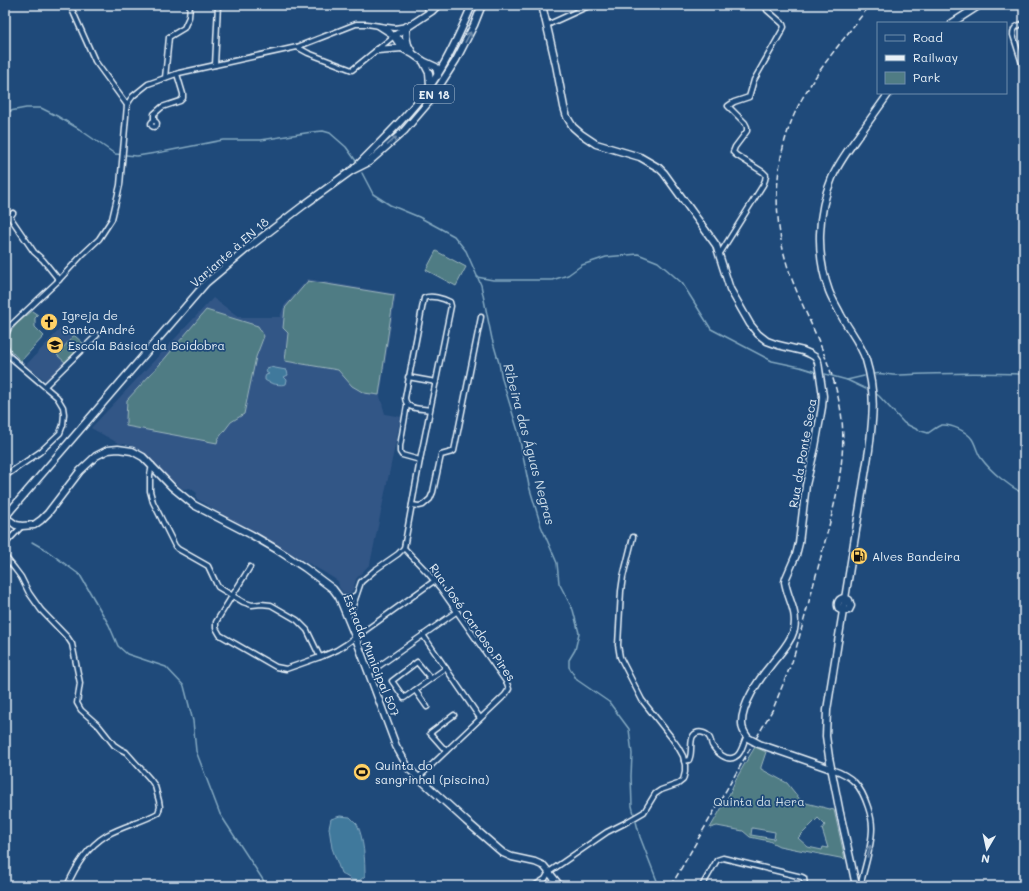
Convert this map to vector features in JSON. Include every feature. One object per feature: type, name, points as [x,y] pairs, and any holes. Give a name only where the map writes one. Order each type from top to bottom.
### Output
[{"type":"main road","points":[[438,5],[429,13],[407,26],[394,36],[423,62],[436,67],[438,74],[438,87]]},
{"type":"main road","name":"Variante à EN 18","points":[[7,519],[10,511],[206,283],[249,246],[351,171],[400,122],[425,93],[438,74],[463,26],[472,5]]},
{"type":"main road","name":"Variante à EN 18","points":[[351,171],[369,162],[404,131],[429,102],[456,60],[474,25],[482,5]]},
{"type":"main road","name":"Rua da Ponte Seca","points":[[542,5],[564,107],[567,117],[573,127],[596,144],[640,157],[659,168],[716,245],[730,289],[750,324],[758,334],[768,341],[778,345],[810,354],[818,362],[824,396],[815,447],[806,485],[799,543],[796,555],[785,582],[794,611],[794,631],[792,637],[756,685],[747,703],[742,723],[743,730],[747,737]]},
{"type":"main road","points":[[954,22],[980,5]]},
{"type":"main road","points":[[405,47],[407,26]]},
{"type":"main road","points":[[377,50],[405,47]]},
{"type":"main road","points":[[432,65],[446,60]]},
{"type":"main road","points":[[423,62],[429,74],[430,85]]},
{"type":"main road","points":[[429,74],[447,74]]},
{"type":"main road","points":[[845,598],[869,450],[873,418],[873,397],[866,359],[829,291],[820,248],[821,223],[825,197],[832,178],[842,159],[888,94]]},
{"type":"main road","name":"Estrada Municipal 507","points":[[22,526],[34,525],[41,520],[80,471],[96,456],[108,450],[118,449],[132,451],[143,457],[172,487],[194,505],[276,549],[333,589],[339,597],[356,637],[396,746],[409,769],[503,853],[544,866],[560,886]]},
{"type":"main road","points":[[7,519],[22,526]]},
{"type":"main road","points":[[843,611],[839,609],[837,604],[841,599],[845,598]]},
{"type":"main road","points":[[843,611],[847,611],[851,606],[849,600],[845,598]]},
{"type":"main road","points":[[843,611],[827,710],[826,736],[831,769],[856,886]]},
{"type":"main road","points":[[747,737],[759,744],[831,769]]},
{"type":"street","points":[[70,5],[95,61],[127,105]]},
{"type":"street","points":[[165,78],[169,37],[184,28],[189,17],[190,5]]},
{"type":"street","points":[[215,65],[218,5]]},
{"type":"street","points":[[426,5],[429,13]]},
{"type":"street","points":[[547,26],[591,5]]},
{"type":"street","points":[[719,254],[764,185],[766,175],[733,152],[747,131],[747,127],[745,123],[728,106],[734,102],[749,97],[754,80],[784,27],[783,24],[768,10]]},
{"type":"street","points":[[1024,23],[1016,26],[1013,31],[1024,70]]},
{"type":"street","points":[[5,337],[9,327],[99,240],[112,219],[120,185],[127,105],[133,96],[148,84],[177,74],[297,47],[356,24],[376,25],[385,29],[394,36],[352,70],[308,53],[297,47]]},
{"type":"street","points":[[385,29],[407,26]]},
{"type":"street","points":[[385,29],[385,43]]},
{"type":"street","points":[[154,120],[154,114],[162,107],[180,101],[183,98],[177,74]]},
{"type":"street","points":[[13,213],[10,217],[24,238],[34,252],[43,260],[59,280]]},
{"type":"street","points":[[348,618],[361,582],[404,548],[451,306],[450,302],[445,299],[427,296],[424,298],[408,377],[405,398],[407,405],[400,446],[400,452],[402,455],[420,460]]},
{"type":"street","points":[[412,505],[423,505],[430,499],[433,492],[441,455],[454,450],[481,317]]},
{"type":"street","points":[[45,386],[97,335]]},
{"type":"street","points":[[5,346],[9,356],[57,397],[63,407],[64,414],[63,425],[60,433],[40,452],[5,476]]},
{"type":"street","points":[[408,377],[436,382]]},
{"type":"street","points":[[407,405],[430,410]]},
{"type":"street","points":[[152,465],[150,475],[150,491],[153,502],[175,546],[208,566],[218,587],[243,602],[248,604],[270,605],[297,620],[307,630],[320,657]]},
{"type":"street","points":[[5,544],[22,526]]},
{"type":"street","points":[[534,886],[545,879],[549,872],[607,832],[644,812],[655,794],[661,790],[678,784],[684,776],[684,761],[672,737],[642,700],[620,657],[618,645],[621,591],[633,537]]},
{"type":"street","name":"Rua José Cardoso Pires","points":[[404,548],[434,581],[507,683],[509,690],[480,718]]},
{"type":"street","points":[[5,555],[7,560],[21,577],[29,593],[72,644],[80,682],[77,703],[81,710],[99,726],[114,745],[126,752],[150,779],[155,786],[159,801],[160,807],[158,813],[106,836],[85,853],[67,886]]},
{"type":"street","points":[[250,567],[216,622],[216,628],[220,635],[282,669],[286,669],[337,650],[434,581]]},
{"type":"street","points":[[339,597],[349,599],[356,595]]},
{"type":"street","points":[[369,673],[456,612]]},
{"type":"street","points":[[418,778],[480,718],[423,635]]},
{"type":"street","points":[[430,679],[417,662],[392,681],[404,698],[446,668]]},
{"type":"street","points":[[415,690],[427,707]]},
{"type":"street","points":[[446,751],[430,733],[454,715]]},
{"type":"street","points":[[684,761],[689,760],[693,737],[697,732],[705,733],[709,736],[716,751],[729,758],[734,758],[737,756],[744,740],[747,737]]},
{"type":"street","points":[[831,769],[852,779],[859,786],[871,815],[872,827],[870,844],[861,883],[856,886]]},
{"type":"street","points":[[702,886],[717,860],[723,858],[802,877],[804,878],[805,886]]},
{"type":"shaded area","points":[[308,279],[396,294],[380,396],[385,414],[401,417],[370,564],[356,579],[353,590],[349,594],[344,594],[339,587],[338,581],[322,571],[197,499],[197,493],[190,488],[183,489],[169,478],[142,451],[133,446],[118,443],[91,428],[213,298],[239,317],[280,317],[284,306]]},
{"type":"shaded area","name":"Escola Básica da Boidobra","points":[[63,326],[74,335],[57,354],[66,363],[47,382],[26,365]]},
{"type":"shaded area","points":[[270,367],[287,371],[288,375],[284,377],[287,380],[286,384],[281,385],[270,383],[265,380],[266,375],[269,374],[266,372],[267,368]]},
{"type":"shaded area","points":[[340,816],[350,817],[357,824],[361,836],[363,843],[365,876],[359,881],[352,880],[341,873],[332,848],[329,828],[331,819]]},
{"type":"green space","points":[[436,251],[466,267],[456,286],[426,270]]},
{"type":"green space","points":[[308,281],[394,295],[379,395],[364,393],[352,386],[338,370],[285,361],[288,333],[283,328],[285,308]]},
{"type":"green space","points":[[206,310],[258,326],[264,336],[256,357],[244,414],[231,422],[218,439],[217,443],[126,426],[127,400]]},
{"type":"green space","points":[[32,311],[38,315],[35,318],[35,327],[44,336],[21,361],[10,349],[8,343],[9,337],[14,327]]},
{"type":"green space","points":[[74,335],[85,345],[66,363],[57,355]]},
{"type":"green space","name":"Quinta da Hera","points":[[755,747],[766,752],[761,769],[787,783],[802,802],[834,810],[845,859],[779,846],[769,841],[750,837],[743,831],[717,826],[710,828]],"holes":[[[818,818],[825,825],[822,829],[828,848],[823,847],[822,850],[808,847],[798,838]],[[752,828],[775,832],[774,839],[751,835]]]},
{"type":"waterway","name":"Ribeira das Águas Negras","points":[[5,114],[10,111],[26,108],[41,108],[79,129],[115,154],[137,156],[223,140],[261,140],[323,131],[330,133],[346,147],[356,161]]},
{"type":"waterway","name":"Ribeira das Águas Negras","points":[[362,173],[373,194],[390,205],[419,217],[454,236],[466,251],[481,285],[502,379],[518,431],[529,486],[541,526],[557,563],[559,583],[573,610],[579,633],[575,650],[569,660],[569,667],[577,680],[609,702],[629,729],[632,754],[632,806],[640,837],[659,886]]},
{"type":"waterway","points":[[477,277],[493,280],[552,280],[568,275],[582,265],[606,257],[638,254],[658,262],[682,283],[711,329],[772,361],[816,372]]},
{"type":"waterway","points":[[825,374],[847,380],[866,389]]},
{"type":"waterway","points":[[873,374],[1024,374]]},
{"type":"waterway","points":[[847,380],[864,376]]},
{"type":"waterway","points":[[875,393],[904,423],[918,430],[928,433],[938,426],[946,425],[966,433],[972,439],[985,463],[1006,483],[1024,494]]},
{"type":"waterway","points":[[32,542],[46,550],[80,575],[109,625],[118,646],[127,654],[166,667],[184,686],[193,721],[196,751],[220,814],[267,886]]},
{"type":"railway","points":[[671,886],[773,709],[796,649],[835,501],[841,469],[843,436],[839,403],[830,369],[795,287],[787,264],[781,240],[777,191],[779,167],[784,143],[792,119],[810,85],[826,61],[870,5]]},
{"type":"place","name":"Igreja de Santo André","points":[[49,322]]},
{"type":"place","name":"Escola Básica da Boidobra","points":[[55,345]]},
{"type":"place","name":"Alves Bandeira","points":[[859,556]]},
{"type":"place","name":"Quinta do sangrinhal (piscina)","points":[[362,772]]}]
